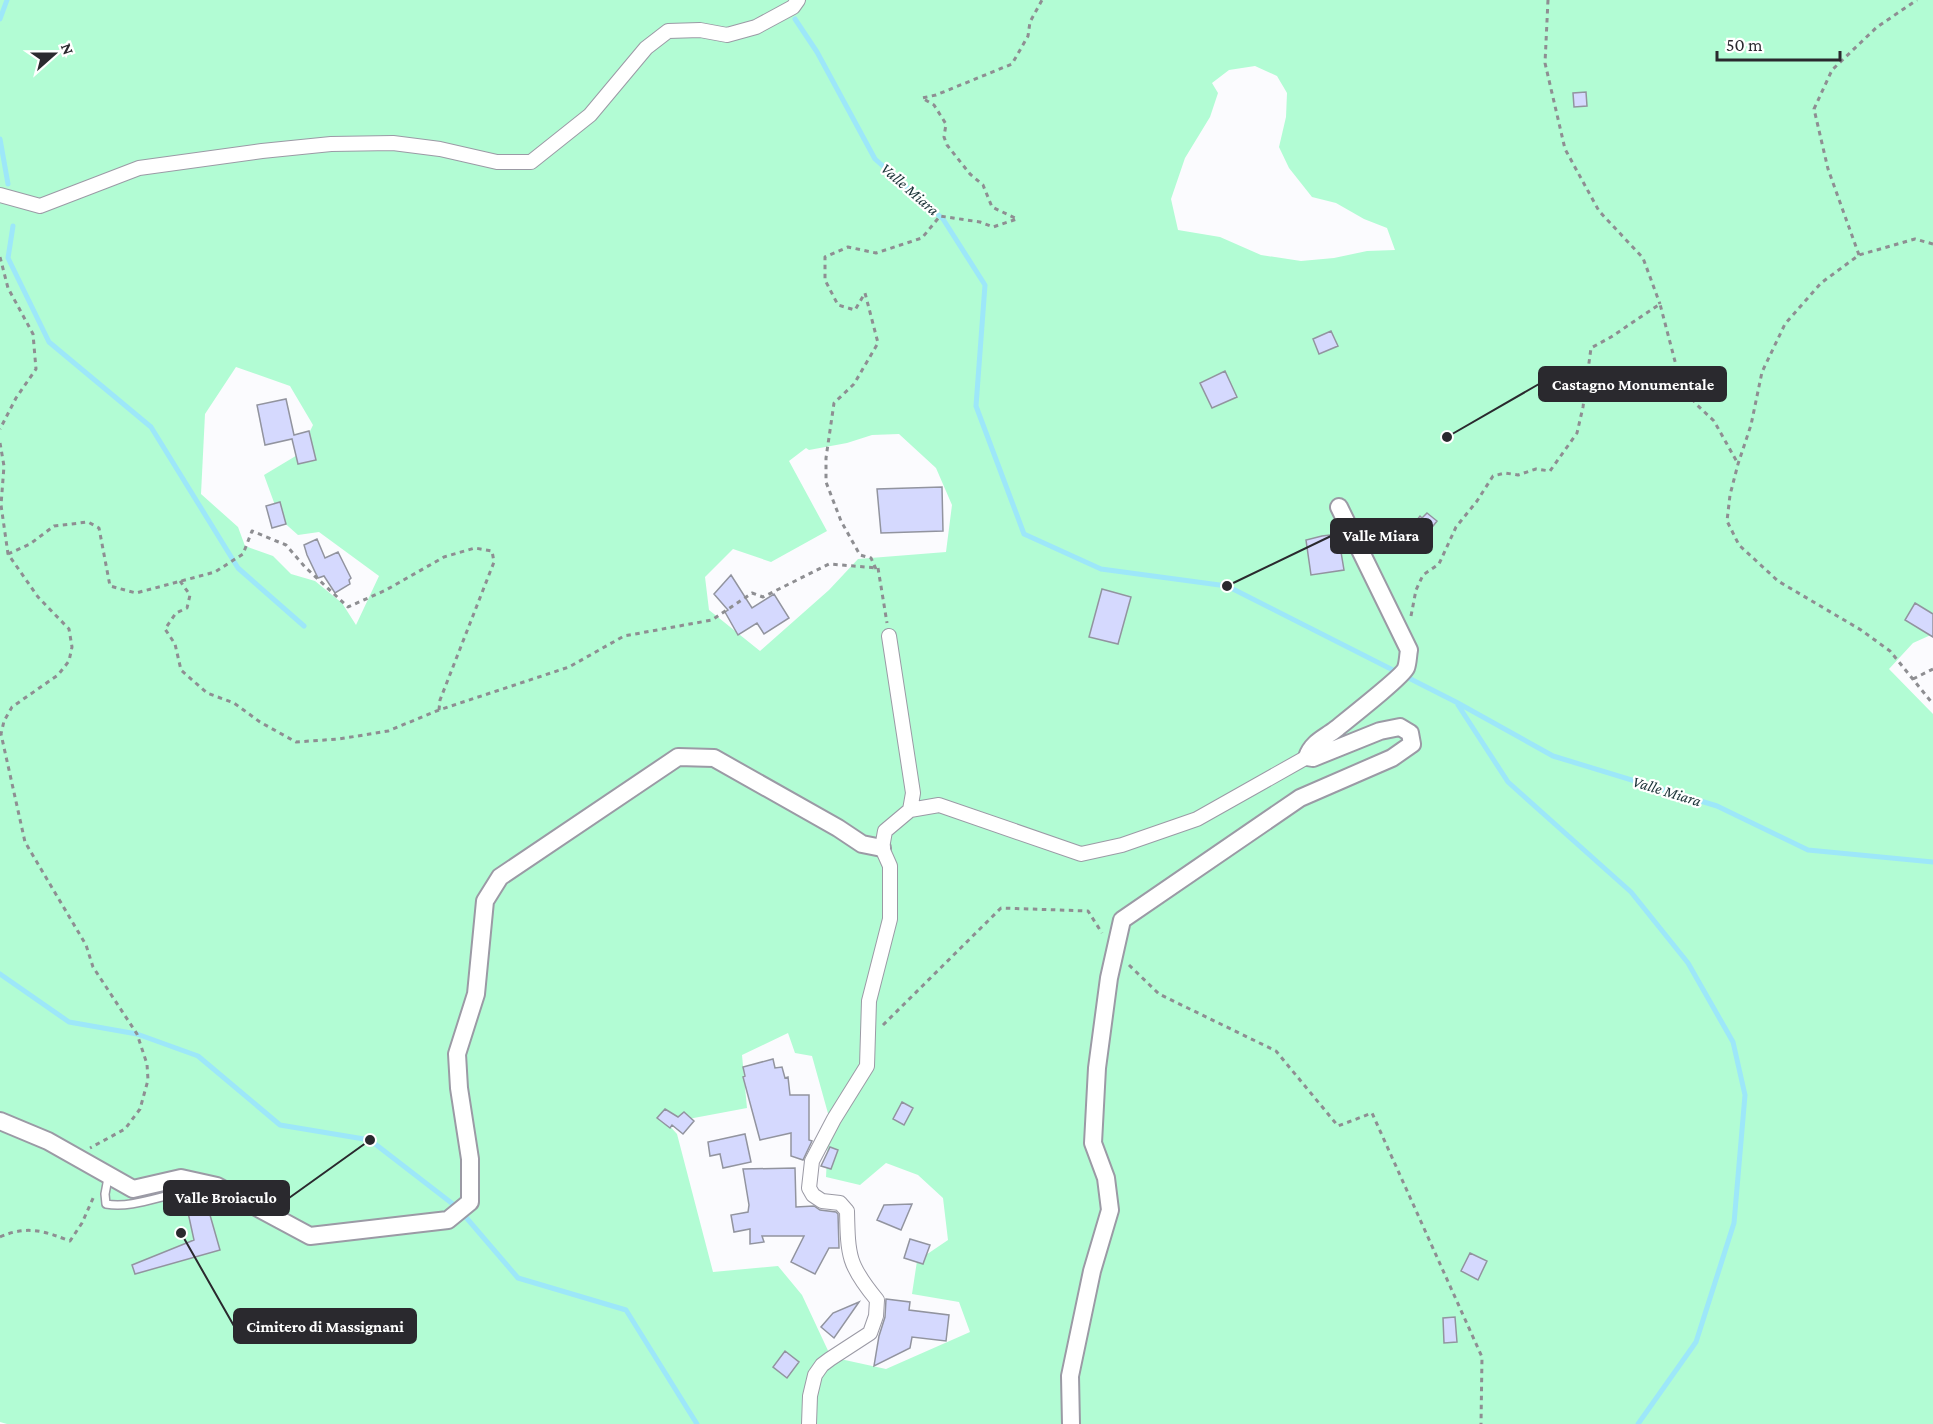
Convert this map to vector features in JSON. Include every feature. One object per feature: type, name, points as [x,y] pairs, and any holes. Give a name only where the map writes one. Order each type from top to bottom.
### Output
[{"type":"street","points":[[0,195],[40,206],[139,168],[331,144],[393,143],[440,149],[497,162],[531,162],[590,115],[646,48],[669,31],[700,30],[727,35],[756,27],[793,7],[798,0]]},
{"type":"street","points":[[809,1424],[810,1396],[815,1375],[822,1365],[870,1333],[876,1317],[877,1300],[859,1279],[848,1253],[848,1211],[840,1203],[822,1201],[813,1195],[809,1188],[812,1161],[834,1119],[867,1066],[869,1001],[890,919],[890,866],[882,848],[885,831],[910,810],[939,805],[1081,854],[1122,845],[1197,819],[1307,757],[1316,742],[1334,730],[1400,675],[1408,650],[1339,507]]},
{"type":"street","points":[[889,636],[913,793],[910,810]]},
{"type":"street","points":[[1071,1424],[1070,1376],[1092,1271],[1110,1210],[1106,1178],[1093,1143],[1097,1068],[1109,978],[1122,920],[1300,798],[1392,758],[1412,744],[1410,733],[1400,727],[1380,731],[1313,758],[1307,757]]},
{"type":"street","points":[[0,1121],[48,1141],[133,1189],[181,1178],[217,1186],[310,1236],[448,1220],[470,1202],[470,1159],[459,1088],[457,1054],[476,994],[485,901],[500,877],[678,756],[714,758],[862,843],[882,848]]},
{"type":"lane","points":[[106,1173],[106,1204],[114,1206],[137,1203],[174,1194]]},
{"type":"path","points":[[889,636],[878,568],[871,558],[860,555],[841,521],[826,482],[834,403],[854,384],[872,357],[878,343],[865,293],[855,309],[838,305],[825,280],[825,257],[848,248],[876,253],[922,238],[940,216],[980,222],[993,227],[1017,219],[992,207],[983,185],[970,174],[947,145],[944,137],[945,124],[934,105],[922,98],[952,89],[1012,64],[1028,36],[1030,22],[1042,0]]},
{"type":"path","points":[[1548,0],[1545,63],[1565,149],[1599,211],[1643,258],[1660,304],[1677,369],[1695,403],[1714,421],[1738,464]]},
{"type":"path","points":[[1859,255],[1828,169],[1814,109],[1832,70],[1877,27],[1917,0]]},
{"type":"path","points":[[1933,244],[1915,239],[1859,255],[1821,283],[1785,324],[1762,372],[1751,425],[1730,495],[1727,520],[1739,544],[1779,581],[1861,630],[1890,651],[1933,704]]},
{"type":"path","points":[[0,257],[8,288],[33,334],[36,369],[16,398],[0,429]]},
{"type":"path","points":[[1400,631],[1411,619],[1416,590],[1424,574],[1439,564],[1456,527],[1493,476],[1504,473],[1518,475],[1536,469],[1550,471],[1577,433],[1591,348],[1660,304]]},
{"type":"path","points":[[0,443],[4,466],[1,505],[8,554],[38,597],[69,629],[72,647],[69,661],[58,675],[12,707],[4,721],[1,734],[25,842],[86,945],[93,967],[137,1035],[147,1064],[148,1080],[140,1109],[125,1128],[76,1156]]},
{"type":"path","points":[[8,554],[30,544],[54,526],[88,522],[99,528],[106,576],[110,586],[136,593],[215,572],[243,554],[252,531],[286,545],[305,567],[348,607],[386,590],[444,557],[475,548],[492,551],[494,562],[440,700],[439,710]]},
{"type":"path","points":[[180,581],[190,595],[188,608],[176,613],[165,629],[174,644],[181,670],[207,693],[234,703],[260,722],[296,742],[339,739],[388,731],[439,710],[569,667],[624,636],[712,620],[752,592],[763,597],[830,564],[876,568]]},
{"type":"path","points":[[1913,679],[1933,669]]},
{"type":"path","points":[[868,1041],[1001,908],[1088,911],[1115,953],[1159,994],[1276,1051],[1338,1126],[1372,1113],[1482,1357],[1481,1424]]},
{"type":"path","points":[[0,1236],[12,1231],[39,1230],[70,1241],[82,1224],[106,1173]]},
{"type":"green space","points":[[0,0],[1933,0],[1933,634],[1913,643],[1889,669],[1933,714],[1933,1424],[7,1424],[0,1422]],"holes":[[[1255,66],[1277,76],[1287,93],[1286,117],[1279,147],[1289,168],[1312,197],[1336,203],[1364,219],[1387,228],[1395,250],[1367,251],[1334,258],[1301,261],[1261,255],[1220,237],[1178,230],[1171,199],[1185,158],[1210,117],[1218,93],[1212,83],[1229,70]],[[236,367],[290,386],[313,425],[299,454],[264,475],[280,519],[298,535],[319,532],[379,576],[356,625],[342,603],[315,581],[291,574],[273,556],[245,546],[238,527],[201,494],[205,414]],[[899,434],[936,468],[952,505],[946,552],[858,559],[829,590],[760,651],[709,610],[705,577],[733,549],[771,562],[827,531],[789,461],[806,448],[809,450],[847,443],[872,435]],[[788,1033],[795,1053],[812,1056],[829,1117],[826,1177],[860,1185],[886,1163],[918,1175],[943,1198],[948,1240],[917,1261],[912,1294],[959,1302],[970,1332],[886,1369],[831,1357],[802,1295],[778,1266],[713,1272],[677,1134],[667,1123],[747,1108],[742,1055]]]},
{"type":"building","points":[[1586,92],[1587,106],[1574,107],[1573,93]]},
{"type":"building","points":[[1331,331],[1338,346],[1319,354],[1313,339]]},
{"type":"building","points":[[1225,371],[1237,397],[1212,408],[1200,383]]},
{"type":"building","points":[[286,399],[294,435],[309,431],[316,460],[298,464],[292,439],[265,445],[257,405]]},
{"type":"building","points":[[942,487],[943,531],[881,533],[877,489]]},
{"type":"building","points":[[280,502],[286,524],[272,528],[266,506]]},
{"type":"building","points":[[1427,513],[1437,521],[1421,541],[1408,531],[1420,516],[1422,518]]},
{"type":"building","points":[[1338,534],[1344,570],[1311,575],[1306,540]]},
{"type":"building","points":[[317,539],[325,558],[338,552],[351,578],[350,584],[335,593],[324,576],[318,578],[307,555],[304,545]]},
{"type":"building","points":[[731,575],[752,608],[774,594],[789,618],[764,634],[757,623],[738,635],[725,612],[728,610],[714,594]]},
{"type":"building","points":[[1102,589],[1131,597],[1118,644],[1089,637]]},
{"type":"building","points":[[1915,603],[1933,614],[1933,637],[1905,620]]},
{"type":"building","points":[[773,1059],[775,1068],[782,1067],[785,1078],[788,1077],[790,1095],[809,1095],[809,1140],[812,1141],[803,1160],[791,1156],[791,1133],[760,1140],[743,1077],[745,1076],[743,1067]]},
{"type":"building","points":[[902,1102],[913,1108],[904,1125],[893,1119]]},
{"type":"building","points":[[665,1109],[678,1117],[684,1112],[694,1121],[683,1134],[672,1125],[670,1128],[657,1118]]},
{"type":"building","points":[[745,1134],[751,1162],[723,1168],[720,1154],[710,1156],[708,1142]]},
{"type":"building","points":[[830,1147],[838,1150],[831,1169],[821,1166]]},
{"type":"building","points":[[795,1168],[796,1207],[814,1206],[820,1210],[838,1214],[839,1248],[829,1248],[815,1274],[791,1262],[804,1236],[762,1236],[764,1242],[750,1244],[750,1229],[734,1232],[731,1215],[748,1212],[749,1205],[743,1169]]},
{"type":"building","points":[[194,1192],[204,1194],[220,1250],[135,1274],[132,1265],[194,1240],[184,1194]]},
{"type":"building","points":[[912,1204],[901,1230],[877,1220],[884,1205]]},
{"type":"building","points":[[910,1239],[930,1245],[923,1264],[904,1258]]},
{"type":"building","points":[[1470,1253],[1487,1261],[1478,1280],[1461,1271]]},
{"type":"building","points":[[886,1299],[910,1302],[909,1310],[949,1315],[946,1341],[912,1337],[910,1348],[874,1366],[885,1317]]},
{"type":"building","points":[[859,1302],[834,1338],[821,1327],[833,1313]]},
{"type":"building","points":[[1455,1317],[1457,1342],[1444,1343],[1443,1318]]},
{"type":"building","points":[[785,1351],[799,1362],[787,1378],[773,1367]]},
{"type":"waterway","points":[[0,19],[7,0]]},
{"type":"waterway","name":"Valle Miara","points":[[795,19],[817,52],[875,159],[943,219],[985,285],[976,406],[1024,534],[1101,569],[1227,586],[1456,702],[1553,756],[1717,806],[1808,850],[1933,862]]},
{"type":"waterway","points":[[0,139],[8,184]]},
{"type":"waterway","points":[[13,226],[8,258],[49,342],[151,427],[238,568],[304,626]]},
{"type":"waterway","points":[[1458,705],[1508,782],[1631,892],[1688,963],[1733,1042],[1745,1095],[1734,1223],[1696,1342],[1638,1424]]},
{"type":"waterway","points":[[0,974],[69,1022],[137,1034],[198,1056],[280,1125],[370,1140],[458,1208],[518,1278],[626,1310],[697,1424]]},
{"type":"place","name":"Castagno Monumentale","points":[[1447,437]]},
{"type":"place","name":"Valle Miara","points":[[1227,586]]},
{"type":"place","name":"Valle Broiaculo","points":[[370,1140]]},
{"type":"place","name":"Cimitero di Massignani","points":[[181,1233]]}]
